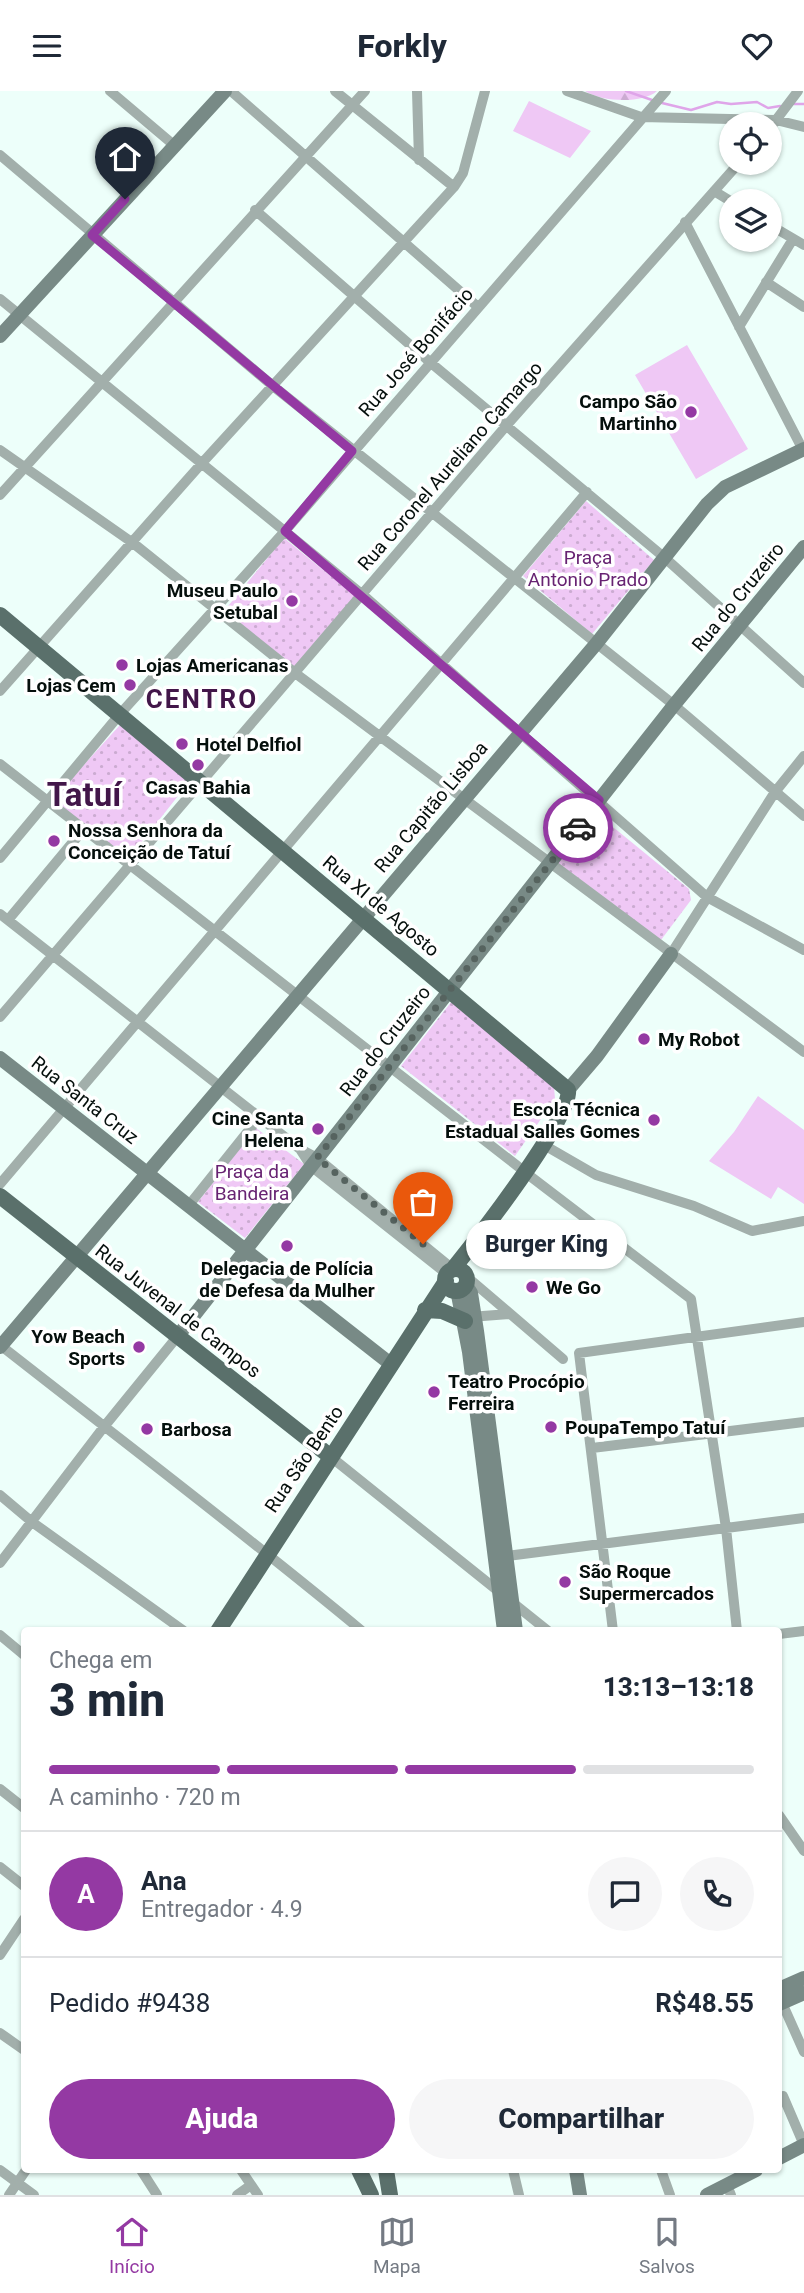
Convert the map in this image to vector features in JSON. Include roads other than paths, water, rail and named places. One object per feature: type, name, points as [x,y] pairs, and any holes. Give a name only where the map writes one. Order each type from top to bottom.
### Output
[{"type":"main road","points":[[0,615],[120,714]]},
{"type":"main road","name":"Rua XI de Agosto","points":[[120,714],[568,1090]]},
{"type":"main road","points":[[544,1145],[568,1099],[568,1090]]},
{"type":"main road","name":"Rua São Bento","points":[[220,1627],[425,1310],[456,1279],[471,1244],[523,1170],[568,1090]]},
{"type":"main road","name":"Rua São Bento","points":[[523,1170],[544,1145]]},
{"type":"main road","name":"Rua Juvenal de Campos","points":[[0,1196],[331,1457]]},
{"type":"main road","points":[[425,1310],[470,1318]]},
{"type":"main road","points":[[388,2173],[390,2195]]},
{"type":"street","points":[[110,91],[175,146]]},
{"type":"street","points":[[0,336],[225,91]]},
{"type":"street","points":[[231,91],[478,307]]},
{"type":"street","points":[[335,91],[454,187]]},
{"type":"street","points":[[0,495],[171,302],[365,91]]},
{"type":"street","points":[[417,91],[419,160]]},
{"type":"street","points":[[0,691],[202,463],[454,187],[463,173],[485,91]]},
{"type":"street","points":[[567,91],[641,117],[719,121]]},
{"type":"street","name":"Rua José Bonifácio","points":[[0,858],[120,714],[215,611],[641,117],[652,111],[666,91]]},
{"type":"street","points":[[782,113],[796,93]]},
{"type":"street","points":[[782,125],[804,127]]},
{"type":"street","points":[[0,155],[171,302],[352,451],[674,705],[804,816]]},
{"type":"street","name":"Rua Coronel Aureliano Camargo","points":[[0,1017],[506,426],[728,175]]},
{"type":"street","points":[[714,191],[719,194]]},
{"type":"street","points":[[255,210],[431,363],[665,558],[804,683]]},
{"type":"street","points":[[685,222],[804,450]]},
{"type":"street","points":[[782,232],[804,245]]},
{"type":"street","points":[[739,327],[793,239]]},
{"type":"street","points":[[766,282],[804,307]]},
{"type":"street","points":[[0,299],[363,595],[440,666],[599,800],[707,898],[804,950]]},
{"type":"street","points":[[0,450],[133,543],[295,673],[804,1052]]},
{"type":"street","name":"Rua Capitão Lisboa","points":[[0,1346],[464,797],[596,645],[707,504],[725,487],[804,450]]},
{"type":"street","points":[[0,1184],[587,492]]},
{"type":"street","name":"Rua do Cruzeiro","points":[[0,1563],[103,1427],[248,1251],[314,1162],[674,705],[804,547]]},
{"type":"street","points":[[671,954],[775,792],[804,756]]},
{"type":"street","points":[[0,764],[129,867],[691,1299],[713,1433],[737,1627]]},
{"type":"street","points":[[85,832],[7,920],[261,1115],[456,1279],[509,1314],[563,1359]]},
{"type":"street","name":"Rua São Bento","points":[[568,1090],[597,1056],[671,954]]},
{"type":"street","name":"Rua São Bento","points":[[544,1145],[597,1056]]},
{"type":"street","name":"Rua Santa Cruz","points":[[0,1058],[392,1365]]},
{"type":"street","points":[[189,1205],[261,1115]]},
{"type":"street","points":[[544,1145],[596,1175],[694,1206],[752,1231],[804,1221]]},
{"type":"street","points":[[456,1279],[470,1318],[516,1627]]},
{"type":"street","points":[[470,1318],[509,1314]]},
{"type":"street","points":[[470,1318],[504,1627]]},
{"type":"street","points":[[611,1627],[579,1353],[804,1322]]},
{"type":"street","points":[[0,1346],[267,1552],[357,1627]]},
{"type":"street","points":[[592,1448],[804,1422]]},
{"type":"street","points":[[331,1457],[543,1627]]},
{"type":"street","points":[[0,1495],[32,1522],[178,1627]]},
{"type":"street","points":[[507,1556],[804,1518]]},
{"type":"street","points":[[782,1634],[804,1631]]},
{"type":"street","points":[[0,1635],[21,1652]]},
{"type":"street","points":[[0,1789],[21,1806]]},
{"type":"street","points":[[783,1829],[804,1851]]},
{"type":"street","points":[[0,1867],[21,1884]]},
{"type":"street","points":[[0,1955],[21,1924]]},
{"type":"street","points":[[782,1996],[804,1978]]},
{"type":"street","points":[[782,1998],[804,1993]]},
{"type":"street","points":[[782,2002],[804,2052]]},
{"type":"street","points":[[0,2033],[21,2048]]},
{"type":"street","points":[[782,2156],[804,2145],[783,2096]]},
{"type":"street","points":[[0,2170],[34,2195]]},
{"type":"street","points":[[9,2195],[24,2173]]},
{"type":"street","points":[[143,2173],[157,2195]]},
{"type":"street","points":[[237,2195],[254,2190],[243,2173]]},
{"type":"street","points":[[365,2182],[384,2173]]},
{"type":"street","points":[[389,2173],[397,2195]]},
{"type":"street","points":[[514,2173],[519,2195]]},
{"type":"street","points":[[576,2173],[580,2195]]},
{"type":"street","points":[[586,2173],[589,2195]]},
{"type":"street","points":[[662,2173],[670,2195]]},
{"type":"street","points":[[707,2195],[729,2190],[752,2173]]},
{"type":"waterway","points":[[626,91],[652,100]]},
{"type":"waterway","points":[[662,103],[691,110],[717,102],[757,102],[768,108],[780,106]]},
{"type":"waterway","points":[[794,104],[804,104]]},
{"type":"place","name":"Campo São Martinho","points":[[691,412]]},
{"type":"place","name":"Museu Paulo Setubal","points":[[292,601]]},
{"type":"place","name":"Lojas Americanas","points":[[122,665]]},
{"type":"place","name":"Lojas Cem","points":[[130,685]]},
{"type":"place","name":"Hotel Delfiol","points":[[182,744]]},
{"type":"place","name":"Casas Bahia","points":[[198,765]]},
{"type":"place","name":"Nossa Senhora da Conceição de Tatuí","points":[[54,841]]},
{"type":"place","name":"My Robot","points":[[644,1039]]},
{"type":"place","name":"Escola Técnica Estadual Salles Gomes","points":[[654,1120]]},
{"type":"place","name":"Cine Santa Helena","points":[[318,1129]]},
{"type":"place","name":"Burger King","points":[[423,1244]]},
{"type":"place","name":"Delegacia de Polícia de Defesa da Mulher","points":[[287,1246]]},
{"type":"place","name":"We Go","points":[[532,1287]]},
{"type":"place","name":"Yow Beach Sports","points":[[139,1347]]},
{"type":"place","name":"Teatro Procópio Ferreira","points":[[434,1392]]},
{"type":"place","name":"PoupaTempo Tatuí","points":[[551,1427]]},
{"type":"place","name":"Barbosa","points":[[147,1429]]},
{"type":"place","name":"São Roque Supermercados","points":[[565,1582]]},
{"type":"district","name":"CENTRO","points":[[202,699]]},
{"type":"district","name":"Tatuí","points":[[84,794]]},
{"type":"park label","name":"Praça Antonio Prado","points":[[588,568]]},
{"type":"park label","name":"Praça da Bandeira","points":[[252,1182]]}]
